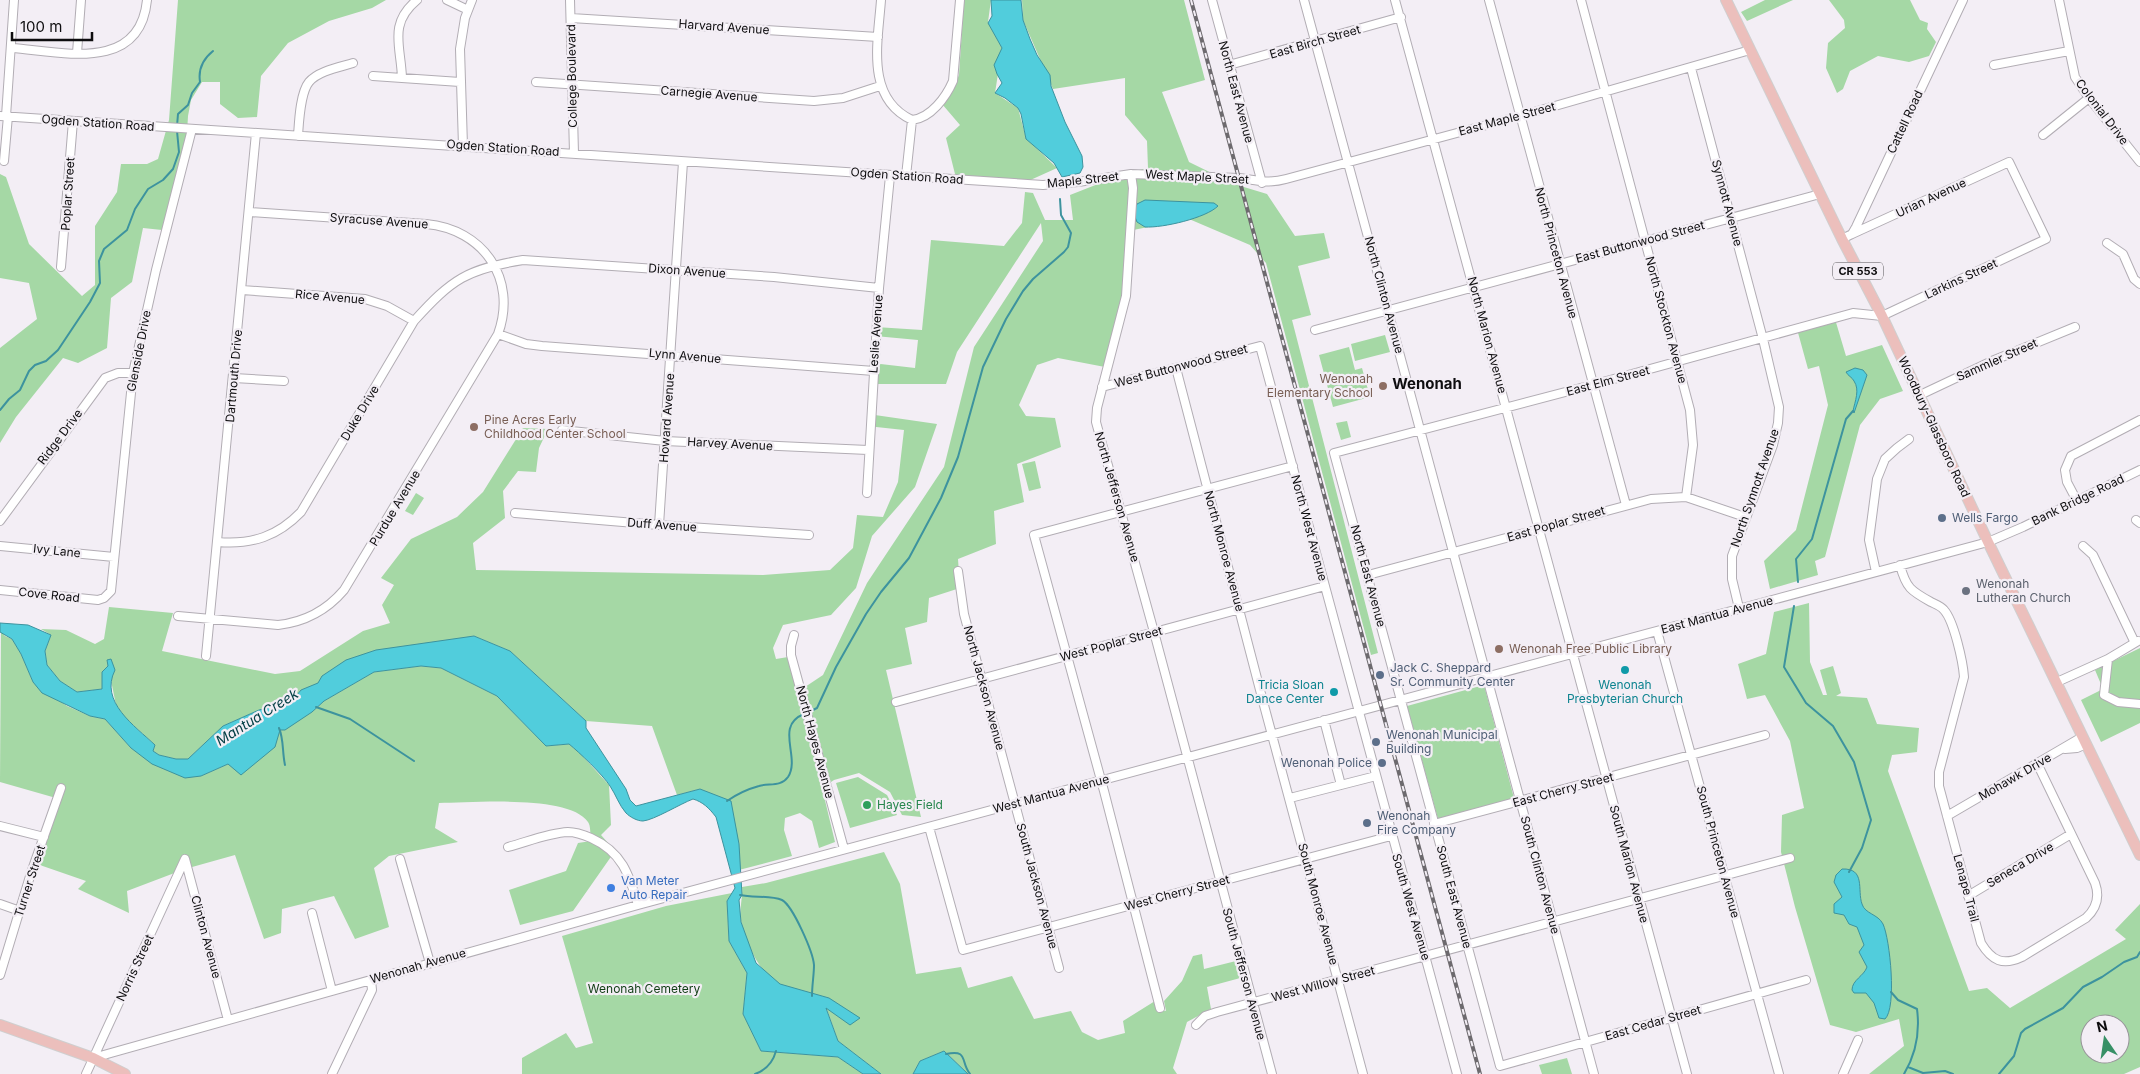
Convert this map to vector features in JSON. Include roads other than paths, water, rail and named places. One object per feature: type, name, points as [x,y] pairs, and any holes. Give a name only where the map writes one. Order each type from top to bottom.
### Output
[{"type":"main road","name":"Woodbury-Glassboro Road","points":[[1726,0],[1842,240],[1882,316],[1988,542],[2140,855]]},
{"type":"main road","points":[[0,1025],[94,1058],[125,1074]]},
{"type":"street","points":[[4,161],[5,116],[12,48],[14,0]]},
{"type":"street","points":[[77,53],[81,0]]},
{"type":"street","points":[[12,48],[97,54],[121,47],[138,30],[144,19],[147,0]]},
{"type":"street","points":[[402,78],[398,33],[400,18],[417,0]]},
{"type":"street","points":[[447,0],[468,10]]},
{"type":"street","points":[[463,146],[460,82],[461,35],[472,0]]},
{"type":"street","name":"College Boulevard","points":[[570,0],[574,153]]},
{"type":"street","points":[[881,0],[878,37],[878,75],[880,86],[896,110],[901,115],[912,120],[931,112],[950,88],[953,81],[960,0]]},
{"type":"street","name":"North East Avenue","points":[[1212,0],[1262,183]]},
{"type":"street","name":"North Clinton Avenue","points":[[1304,0],[1487,676]]},
{"type":"street","name":"North Marion Avenue","points":[[1395,0],[1540,529],[1572,654]]},
{"type":"street","name":"North Princeton Avenue","points":[[1489,0],[1559,264],[1626,505]]},
{"type":"street","name":"North Stockton Avenue","points":[[1581,0],[1604,92],[1678,362],[1693,429],[1693,446],[1686,497]]},
{"type":"street","name":"Cattell Road","points":[[1852,234],[1963,0]]},
{"type":"street","name":"Colonial Drive","points":[[2059,0],[2076,77],[2089,98],[2140,162]]},
{"type":"street","name":"Harvard Avenue","points":[[571,18],[878,37]]},
{"type":"street","name":"East Birch Street","points":[[1229,65],[1401,18]]},
{"type":"street","name":"East Maple Street","points":[[1262,183],[1275,182],[1520,116],[1750,50]]},
{"type":"street","points":[[1994,65],[2069,51]]},
{"type":"street","points":[[298,136],[302,100],[309,82],[328,70],[353,63]]},
{"type":"street","name":"Synnott Avenue","points":[[1691,68],[1763,339]]},
{"type":"street","points":[[373,76],[460,82]]},
{"type":"street","name":"Carnegie Avenue","points":[[536,82],[814,101],[843,98],[880,86]]},
{"type":"street","points":[[2043,135],[2089,98]]},
{"type":"street","name":"Ogden Station Road","points":[[5,116],[256,134],[574,153],[890,176],[1005,182]]},
{"type":"street","points":[[906,176],[912,120]]},
{"type":"street","name":"Poplar Street","points":[[61,267],[73,121]]},
{"type":"street","name":"Glenside Drive","points":[[98,600],[104,598],[111,591],[133,373],[156,270],[192,129]]},
{"type":"street","name":"Dartmouth Drive","points":[[206,656],[256,134]]},
{"type":"street","name":"Howard Avenue","points":[[659,525],[683,162]]},
{"type":"street","name":"Urian Avenue","points":[[1852,234],[2009,162],[2046,239],[2041,241]]},
{"type":"street","name":"West Maple Street","points":[[1131,174],[1239,178],[1256,180],[1262,183]]},
{"type":"street","name":"Maple Street","points":[[1005,182],[1060,184],[1131,174]]},
{"type":"street","name":"North Jefferson Avenue","points":[[1131,174],[1133,188],[1126,296],[1102,387],[1096,422],[1154,632],[1186,757]]},
{"type":"street","name":"Leslie Avenue","points":[[867,493],[868,450],[879,288],[890,176]]},
{"type":"street","name":"East Buttonwood Street","points":[[1315,330],[1820,194]]},
{"type":"street","name":"Syracuse Avenue","points":[[250,212],[438,225],[450,228],[471,240],[495,264]]},
{"type":"street","points":[[1842,240],[1852,234]]},
{"type":"street","name":"Larkins Street","points":[[1882,316],[2041,241]]},
{"type":"street","points":[[2107,244],[2123,254],[2134,279],[2140,284]]},
{"type":"street","name":"Dixon Avenue","points":[[495,264],[523,260],[675,269],[879,288]]},
{"type":"street","name":"Duke Drive","points":[[218,542],[243,542],[266,538],[288,525],[301,512],[414,321],[438,294],[450,285],[475,271],[495,264]]},
{"type":"street","name":"Purdue Avenue","points":[[178,616],[254,624],[288,624],[312,616],[334,602],[344,590],[372,546],[498,334],[504,318],[505,304],[495,264]]},
{"type":"street","name":"Rice Avenue","points":[[242,290],[365,299],[381,304],[414,321]]},
{"type":"street","name":"East Elm Street","points":[[1334,453],[1678,362],[1853,313],[1882,316]]},
{"type":"street","name":"Sammler Street","points":[[1920,395],[2075,327]]},
{"type":"street","name":"Lynn Avenue","points":[[498,334],[526,344],[874,371]]},
{"type":"street","name":"North Synnott Avenue","points":[[1739,608],[1732,579],[1732,556],[1773,445],[1778,423],[1779,407],[1763,339]]},
{"type":"street","name":"West Buttonwood Street","points":[[1102,387],[1260,346]]},
{"type":"street","name":"North West Avenue","points":[[1260,346],[1358,711]]},
{"type":"street","name":"North Monroe Avenue","points":[[1176,368],[1272,734]]},
{"type":"street","name":"Ridge Drive","points":[[0,521],[105,378],[118,373],[133,373]]},
{"type":"street","points":[[234,378],[284,382]]},
{"type":"street","points":[[2076,501],[2067,482],[2065,470],[2071,456],[2140,420]]},
{"type":"street","name":"Harvey Avenue","points":[[562,430],[666,441],[868,450]]},
{"type":"street","points":[[1876,572],[1869,540],[1877,479],[1885,460],[1896,448],[1910,438]]},
{"type":"street","name":"North East Avenue","points":[[1334,453],[1400,700]]},
{"type":"street","points":[[1160,1008],[1101,780],[1034,535],[1292,466]]},
{"type":"street","name":"Bank Bridge Road","points":[[1988,542],[2140,470]]},
{"type":"street","name":"East Poplar Street","points":[[1368,575],[1626,505],[1664,497],[1686,497],[1745,517]]},
{"type":"street","name":"Duff Avenue","points":[[515,513],[809,535]]},
{"type":"street","name":"East Mantua Avenue","points":[[1358,711],[1988,542]]},
{"type":"street","name":"Ivy Lane","points":[[0,546],[114,557]]},
{"type":"street","points":[[2057,682],[2108,659],[2138,641],[2093,555],[2083,546]]},
{"type":"street","name":"Lenape Trail","points":[[1900,565],[1911,591],[1940,606],[1948,615],[1964,672],[1938,780],[1981,943],[1988,954],[2004,962],[2013,961],[2086,918],[2094,910],[2098,900],[2095,883],[2037,764]]},
{"type":"street","name":"North Jackson Avenue","points":[[958,571],[964,614],[1015,804]]},
{"type":"street","name":"West Poplar Street","points":[[896,702],[1325,586]]},
{"type":"street","name":"Cove Road","points":[[0,590],[98,600]]},
{"type":"street","name":"South Princeton Avenue","points":[[1657,631],[1780,1074]]},
{"type":"street","name":"North Hayes Avenue","points":[[794,635],[790,646],[791,655],[844,849]]},
{"type":"street","name":"South Marion Avenue","points":[[1572,654],[1687,1074]]},
{"type":"street","points":[[2108,659],[2104,695],[2118,702],[2140,704]]},
{"type":"street","name":"South Clinton Avenue","points":[[1487,676],[1594,1074]]},
{"type":"street","name":"South East Avenue","points":[[1400,700],[1500,1066]]},
{"type":"street","name":"West Mantua Avenue","points":[[744,877],[1358,711]]},
{"type":"street","name":"South West Avenue","points":[[1358,711],[1457,1074]]},
{"type":"street","points":[[1324,720],[1342,785]]},
{"type":"street","name":"South Monroe Avenue","points":[[1272,734],[1364,1074]]},
{"type":"street","name":"East Cherry Street","points":[[1434,824],[1765,735]]},
{"type":"street","name":"Mohawk Drive","points":[[1947,816],[2065,749],[2073,741],[2084,740]]},
{"type":"street","name":"South Jefferson Avenue","points":[[1186,757],[1272,1074]]},
{"type":"street","points":[[1290,798],[1376,776]]},
{"type":"street","name":"Turner Street","points":[[0,976],[31,874],[61,788]]},
{"type":"street","name":"South Jackson Avenue","points":[[1015,804],[1059,968]]},
{"type":"street","points":[[0,826],[44,837]]},
{"type":"street","name":"West Cherry Street","points":[[929,827],[963,950],[1391,836]]},
{"type":"street","points":[[508,847],[569,832],[587,836],[611,849],[617,855],[629,879],[638,905]]},
{"type":"street","name":"Seneca Drive","points":[[1968,896],[2072,834]]},
{"type":"street","name":"West Willow Street","points":[[1196,1025],[1200,1019],[1211,1014],[1252,1002],[1790,858]]},
{"type":"street","name":"Clinton Avenue","points":[[183,862],[185,859],[228,1020]]},
{"type":"street","points":[[400,859],[430,963]]},
{"type":"street","name":"Norris Street","points":[[86,1074],[183,862]]},
{"type":"street","name":"Wenonah Avenue","points":[[94,1058],[744,877]]},
{"type":"street","points":[[0,904],[20,911]]},
{"type":"street","points":[[312,913],[332,991]]},
{"type":"street","points":[[332,1074],[373,988],[371,980]]},
{"type":"street","name":"East Cedar Street","points":[[1500,1066],[1806,980]]},
{"type":"street","points":[[1843,1074],[1858,1040]]},
{"type":"water","points":[[991,0],[1021,0],[1023,20],[1030,39],[1037,55],[1050,75],[1051,86],[1065,122],[1082,156],[1083,167],[1080,173],[1062,177],[1054,163],[1026,139],[1018,108],[995,93],[1002,83],[994,65],[1002,48],[988,23],[992,16]]},
{"type":"water","points":[[1145,200],[1214,203],[1218,206],[1204,214],[1184,221],[1162,226],[1145,227],[1137,222],[1133,212],[1137,204]]},
{"type":"water","points":[[1855,368],[1863,370],[1867,375],[1854,413],[1857,388],[1846,372]]},
{"type":"water","points":[[0,623],[28,625],[51,635],[45,651],[47,665],[60,681],[77,692],[102,689],[102,672],[108,666],[107,660],[111,659],[115,670],[111,682],[115,703],[129,721],[155,745],[153,751],[159,755],[176,759],[188,759],[223,726],[259,710],[292,701],[301,690],[318,683],[322,676],[346,660],[376,650],[474,636],[510,651],[586,721],[586,728],[626,789],[630,800],[636,806],[700,789],[731,801],[739,844],[742,895],[739,900],[741,922],[756,963],[780,984],[829,998],[860,1018],[850,1025],[826,1008],[838,1041],[881,1074],[863,1074],[838,1057],[761,1051],[743,1014],[747,973],[729,941],[727,901],[735,888],[716,817],[708,808],[693,799],[648,820],[641,821],[634,818],[624,810],[607,781],[579,752],[569,744],[546,746],[497,696],[441,668],[421,666],[374,672],[324,701],[312,712],[285,730],[280,730],[275,747],[241,775],[228,764],[201,776],[185,778],[152,764],[131,748],[105,719],[90,716],[42,693],[33,682],[21,654],[12,639],[0,632]]},
{"type":"water","points":[[1842,869],[1855,872],[1858,876],[1862,904],[1866,910],[1881,921],[1886,932],[1890,958],[1891,1002],[1885,1019],[1879,1018],[1874,1003],[1866,993],[1854,993],[1852,990],[1854,983],[1867,967],[1859,952],[1864,945],[1857,927],[1849,924],[1844,915],[1834,913],[1834,904],[1842,897],[1834,882],[1836,875]]},
{"type":"water","points":[[944,1051],[968,1074],[913,1074],[920,1061]]},
{"type":"waterway","points":[[177,126],[178,114],[188,105],[192,93],[200,82],[202,65],[206,57],[213,51]]},
{"type":"waterway","points":[[0,410],[20,390],[29,371],[35,365],[46,361],[58,350],[90,302],[100,283],[99,261],[104,249],[127,230],[135,209],[148,189],[163,180],[173,169],[179,152],[177,131]]},
{"type":"waterway","points":[[809,712],[817,708],[836,667],[866,614],[881,592],[909,558],[941,498],[958,457],[983,367],[1006,319],[1023,291],[1033,279],[1068,247],[1071,233],[1061,215],[1060,199]]},
{"type":"waterway","points":[[1798,582],[1796,559],[1812,539],[1846,419],[1853,411]]},
{"type":"waterway","points":[[1794,606],[1784,667],[1806,703],[1833,726],[1854,762],[1871,820],[1862,848],[1849,872]]},
{"type":"waterway","points":[[316,707],[350,719],[414,761]]},
{"type":"waterway","points":[[727,801],[747,790],[782,782],[788,777],[792,760],[789,734],[791,726],[795,719],[804,714]]},
{"type":"waterway","points":[[279,728],[282,737],[285,765]]},
{"type":"waterway","points":[[740,895],[777,898],[782,900],[791,911],[802,930],[813,959],[812,996]]},
{"type":"waterway","points":[[1999,1074],[2014,1056],[2021,1033],[2025,1029],[2063,1008],[2083,987],[2124,962],[2137,957],[2140,952]]},
{"type":"waterway","points":[[1891,992],[1898,1000],[1917,1009],[1916,1043],[1912,1059],[1904,1074]]},
{"type":"waterway","points":[[755,1074],[768,1065],[776,1051]]},
{"type":"waterway","name":"Mantua Creek","points":[[946,1054],[958,1053],[961,1055],[970,1074]]},
{"type":"waterway","points":[[1908,1067],[1923,1073],[1945,1071],[1953,1074]]},
{"type":"railway","points":[[1191,0],[1480,1074]]},
{"type":"place","name":"Wenonah Elementary School","points":[[1383,386]]},
{"type":"place","name":"Pine Acres Early Childhood Center School","points":[[474,427]]},
{"type":"place","name":"Wells Fargo","points":[[1942,518]]},
{"type":"place","name":"Wenonah Lutheran Church","points":[[1966,591]]},
{"type":"place","name":"Wenonah Free Public Library","points":[[1499,649]]},
{"type":"place","name":"Wenonah Presbyterian Church","points":[[1625,670]]},
{"type":"place","name":"Jack C. Sheppard Sr. Community Center","points":[[1380,675]]},
{"type":"place","name":"Tricia Sloan Dance Center","points":[[1334,692]]},
{"type":"place","name":"Wenonah Municipal Building","points":[[1376,742]]},
{"type":"place","name":"Wenonah Police","points":[[1382,763]]},
{"type":"place","name":"Hayes Field","points":[[867,805]]},
{"type":"place","name":"Wenonah Fire Company","points":[[1367,823]]},
{"type":"place","name":"Van Meter Auto Repair","points":[[611,888]]},
{"type":"district","name":"Wenonah","points":[[1427,384]]},
{"type":"park label","name":"Wenonah Cemetery","points":[[644,989]]}]
